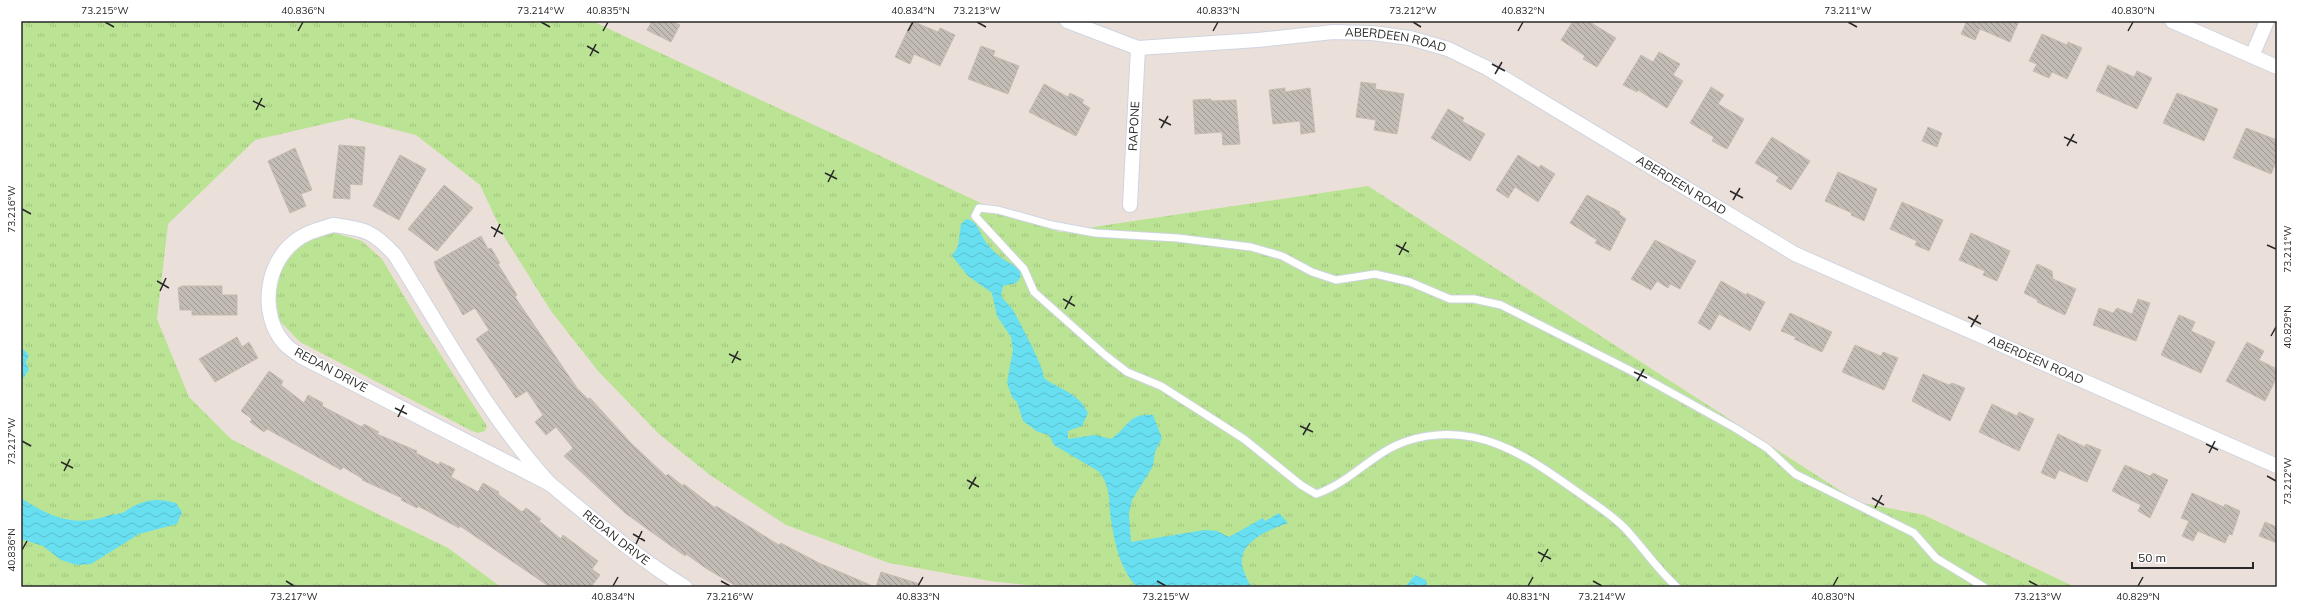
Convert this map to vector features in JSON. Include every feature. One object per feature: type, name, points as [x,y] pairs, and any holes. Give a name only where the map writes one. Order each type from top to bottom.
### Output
[{"type":"street","name":"ABERDEEN ROAD","points":[[1067,21],[1138,48],[1258,40],[1334,27],[1410,38],[1448,49],[1487,68],[1795,254],[2277,466]]},
{"type":"street","points":[[2172,21],[2277,67]]},
{"type":"street","points":[[2252,56],[2267,21]]},
{"type":"street","name":"RAPONE","points":[[1130,206],[1138,48]]},
{"type":"street","name":"REDAN DRIVE","points":[[550,484],[302,357],[284,344],[271,321],[268,294],[273,269],[282,254],[294,242],[311,231],[334,225],[359,228],[378,237],[395,255],[475,386],[507,432],[550,484],[656,570],[685,587]]},
{"type":"lane","points":[[1677,587],[1660,572],[1632,535],[1617,521],[1540,464],[1509,448],[1471,436],[1437,436],[1407,441],[1374,458],[1332,489],[1316,494],[1301,485],[1244,439],[1161,386],[1127,372],[1105,355],[1034,292],[1024,269],[975,216],[979,208],[998,210],[1052,226],[1095,233],[1148,235],[1251,247],[1282,256],[1312,272],[1336,280],[1375,274],[1410,282],[1450,299],[1474,299],[1501,305],[1645,378],[1735,428],[1766,448],[1795,474],[1914,533],[1936,558],[1984,587]]},
{"type":"green space","points":[[23,21],[592,21],[985,205],[1060,232],[1368,186],[1858,502],[1924,515],[2075,587],[1045,587],[990,581],[889,563],[786,525],[710,475],[659,434],[598,371],[551,311],[505,238],[480,185],[416,135],[350,118],[255,140],[168,224],[157,319],[189,397],[231,439],[347,499],[448,548],[501,587],[21,587],[21,27]]},
{"type":"green space","points":[[332,232],[362,241],[382,259],[420,323],[487,426],[485,431],[478,433],[472,431],[300,342],[279,320],[275,293],[282,266],[304,242]]},
{"type":"water","points":[[966,219],[976,224],[985,241],[993,251],[1020,272],[1020,279],[1016,283],[1003,286],[1001,296],[1012,308],[1021,325],[1036,355],[1044,378],[1069,392],[1080,401],[1088,413],[1082,426],[1068,431],[1068,439],[1095,435],[1111,439],[1129,422],[1138,416],[1153,415],[1162,438],[1155,452],[1153,466],[1132,500],[1129,514],[1131,542],[1205,530],[1217,531],[1229,537],[1263,518],[1265,521],[1279,513],[1288,523],[1258,537],[1246,549],[1242,556],[1242,564],[1244,573],[1251,587],[1137,587],[1131,580],[1122,564],[1114,538],[1109,494],[1106,482],[1098,471],[1054,445],[1049,435],[1038,432],[1023,421],[1017,402],[1012,397],[1007,383],[1013,350],[1011,337],[997,316],[992,293],[968,276],[952,256],[958,246],[961,224]]},
{"type":"water","points":[[21,347],[29,355],[26,362],[29,370],[21,381]]},
{"type":"water","points":[[21,498],[53,515],[74,520],[97,519],[124,512],[143,502],[155,500],[176,503],[182,512],[177,524],[139,534],[91,564],[77,565],[61,560],[43,546],[21,539]]},
{"type":"water","points":[[1415,575],[1426,580],[1427,587],[1405,587]]},
{"type":"building","points":[[652,21],[671,21],[680,25],[671,42],[647,30]]},
{"type":"building","points":[[912,21],[938,32],[940,28],[955,35],[940,66],[914,54],[910,64],[895,57]]},
{"type":"building","points":[[1573,21],[1588,21],[1616,38],[1597,67],[1583,59],[1585,56],[1561,40]]},
{"type":"building","points":[[1962,21],[2019,21],[2010,42],[1980,29],[1975,40],[1961,34],[1966,23]]},
{"type":"building","points":[[2042,34],[2067,45],[2068,42],[2082,48],[2067,79],[2052,72],[2049,78],[2033,71],[2037,64],[2029,61]]},
{"type":"building","points":[[981,46],[995,51],[993,56],[1019,66],[1008,94],[968,79]]},
{"type":"building","points":[[1659,52],[1680,64],[1673,75],[1683,81],[1667,108],[1638,90],[1637,92],[1623,85],[1641,55],[1653,62]]},
{"type":"building","points":[[2108,65],[2134,77],[2137,71],[2152,78],[2137,109],[2096,91]]},
{"type":"building","points":[[1361,82],[1376,84],[1375,89],[1404,94],[1397,134],[1374,130],[1376,120],[1356,117]]},
{"type":"building","points":[[1044,84],[1068,97],[1070,93],[1084,100],[1082,103],[1090,108],[1076,136],[1029,112]]},
{"type":"building","points":[[1711,87],[1724,95],[1718,104],[1744,119],[1727,149],[1712,141],[1714,137],[1690,123]]},
{"type":"building","points":[[1285,88],[1285,92],[1310,88],[1315,132],[1301,134],[1300,121],[1273,124],[1269,90]]},
{"type":"building","points":[[2177,93],[2218,109],[2204,141],[2163,123]]},
{"type":"building","points":[[1211,99],[1211,101],[1236,100],[1240,144],[1223,145],[1222,132],[1195,134],[1193,100]]},
{"type":"building","points":[[1448,109],[1464,118],[1462,121],[1485,134],[1470,161],[1431,138]]},
{"type":"building","points":[[1928,127],[1942,133],[1937,147],[1922,141]]},
{"type":"building","points":[[2246,128],[2277,140],[2277,160],[2271,174],[2233,158]]},
{"type":"building","points":[[1772,137],[1810,161],[1791,190],[1776,181],[1779,177],[1755,163]]},
{"type":"building","points":[[339,145],[365,147],[362,185],[350,184],[350,199],[333,198]]},
{"type":"building","points":[[295,148],[312,190],[301,194],[306,206],[290,213],[268,161]]},
{"type":"building","points":[[400,155],[426,169],[399,220],[373,206]]},
{"type":"building","points":[[1518,155],[1539,168],[1541,165],[1555,174],[1538,202],[1515,187],[1508,198],[1496,190]]},
{"type":"building","points":[[1838,172],[1877,189],[1864,221],[1851,215],[1852,213],[1825,201]]},
{"type":"building","points":[[444,185],[473,208],[437,251],[408,229]]},
{"type":"building","points":[[1587,195],[1620,212],[1619,214],[1626,219],[1610,251],[1595,243],[1597,240],[1570,223]]},
{"type":"building","points":[[1902,202],[1943,220],[1929,251],[1915,245],[1917,241],[1890,229]]},
{"type":"building","points":[[1971,233],[2010,251],[1997,281],[1983,275],[1985,271],[1959,260]]},
{"type":"building","points":[[481,236],[488,249],[491,248],[500,263],[498,264],[517,295],[515,297],[577,388],[588,399],[590,398],[631,443],[666,476],[668,474],[683,486],[684,484],[715,508],[716,506],[779,545],[781,543],[819,563],[875,587],[738,587],[707,569],[686,554],[685,556],[625,513],[564,456],[573,448],[556,427],[546,435],[535,422],[543,415],[527,391],[516,398],[476,339],[489,330],[475,308],[463,315],[437,270],[434,262]]},
{"type":"building","points":[[1655,240],[1696,261],[1680,289],[1670,284],[1668,288],[1657,281],[1651,290],[1631,279]]},
{"type":"building","points":[[2037,264],[2052,271],[2053,279],[2076,289],[2065,315],[2037,302],[2038,300],[2024,293]]},
{"type":"building","points":[[1721,281],[1746,295],[1747,293],[1765,302],[1750,331],[1719,314],[1710,330],[1698,323]]},
{"type":"building","points":[[182,286],[222,286],[222,295],[237,295],[237,315],[192,315],[192,310],[180,310],[178,288]]},
{"type":"building","points":[[2138,299],[2150,303],[2136,341],[2093,325],[2099,308],[2113,313],[2117,308],[2132,314]]},
{"type":"building","points":[[1790,313],[1832,332],[1822,352],[1794,339],[1796,337],[1781,331]]},
{"type":"building","points":[[2179,315],[2195,322],[2191,331],[2215,342],[2201,373],[2161,355]]},
{"type":"building","points":[[237,337],[242,347],[249,342],[258,358],[215,382],[199,359]]},
{"type":"building","points":[[2247,342],[2264,351],[2259,360],[2277,369],[2277,377],[2265,401],[2226,381]]},
{"type":"building","points":[[1855,345],[1881,356],[1883,352],[1898,358],[1884,390],[1842,372]]},
{"type":"building","points":[[269,371],[283,381],[281,385],[304,403],[308,395],[323,403],[322,406],[362,427],[364,424],[379,432],[377,434],[417,451],[416,453],[439,465],[440,462],[455,469],[451,477],[478,492],[483,483],[499,492],[498,494],[522,512],[526,508],[541,519],[539,521],[561,539],[563,535],[598,561],[592,569],[600,575],[591,587],[550,587],[460,526],[459,528],[418,506],[417,508],[401,500],[402,498],[362,480],[363,479],[343,467],[341,470],[267,429],[264,432],[250,422],[252,419],[241,411]]},
{"type":"building","points":[[1923,374],[1949,385],[1952,383],[1965,388],[1950,421],[1912,401]]},
{"type":"building","points":[[1992,404],[2017,416],[2019,412],[2034,419],[2019,451],[1979,432]]},
{"type":"building","points":[[2058,434],[2085,447],[2086,444],[2101,450],[2087,482],[2059,470],[2055,479],[2041,473]]},
{"type":"building","points":[[2125,465],[2150,476],[2153,473],[2168,480],[2150,518],[2138,511],[2141,505],[2112,491]]},
{"type":"building","points":[[2192,493],[2224,507],[2225,504],[2240,511],[2232,535],[2229,534],[2225,543],[2198,531],[2193,541],[2182,536],[2189,521],[2181,518]]},
{"type":"building","points":[[2265,522],[2277,527],[2277,543],[2259,536]]},
{"type":"building","points":[[881,572],[920,584],[919,587],[876,587]]}]
